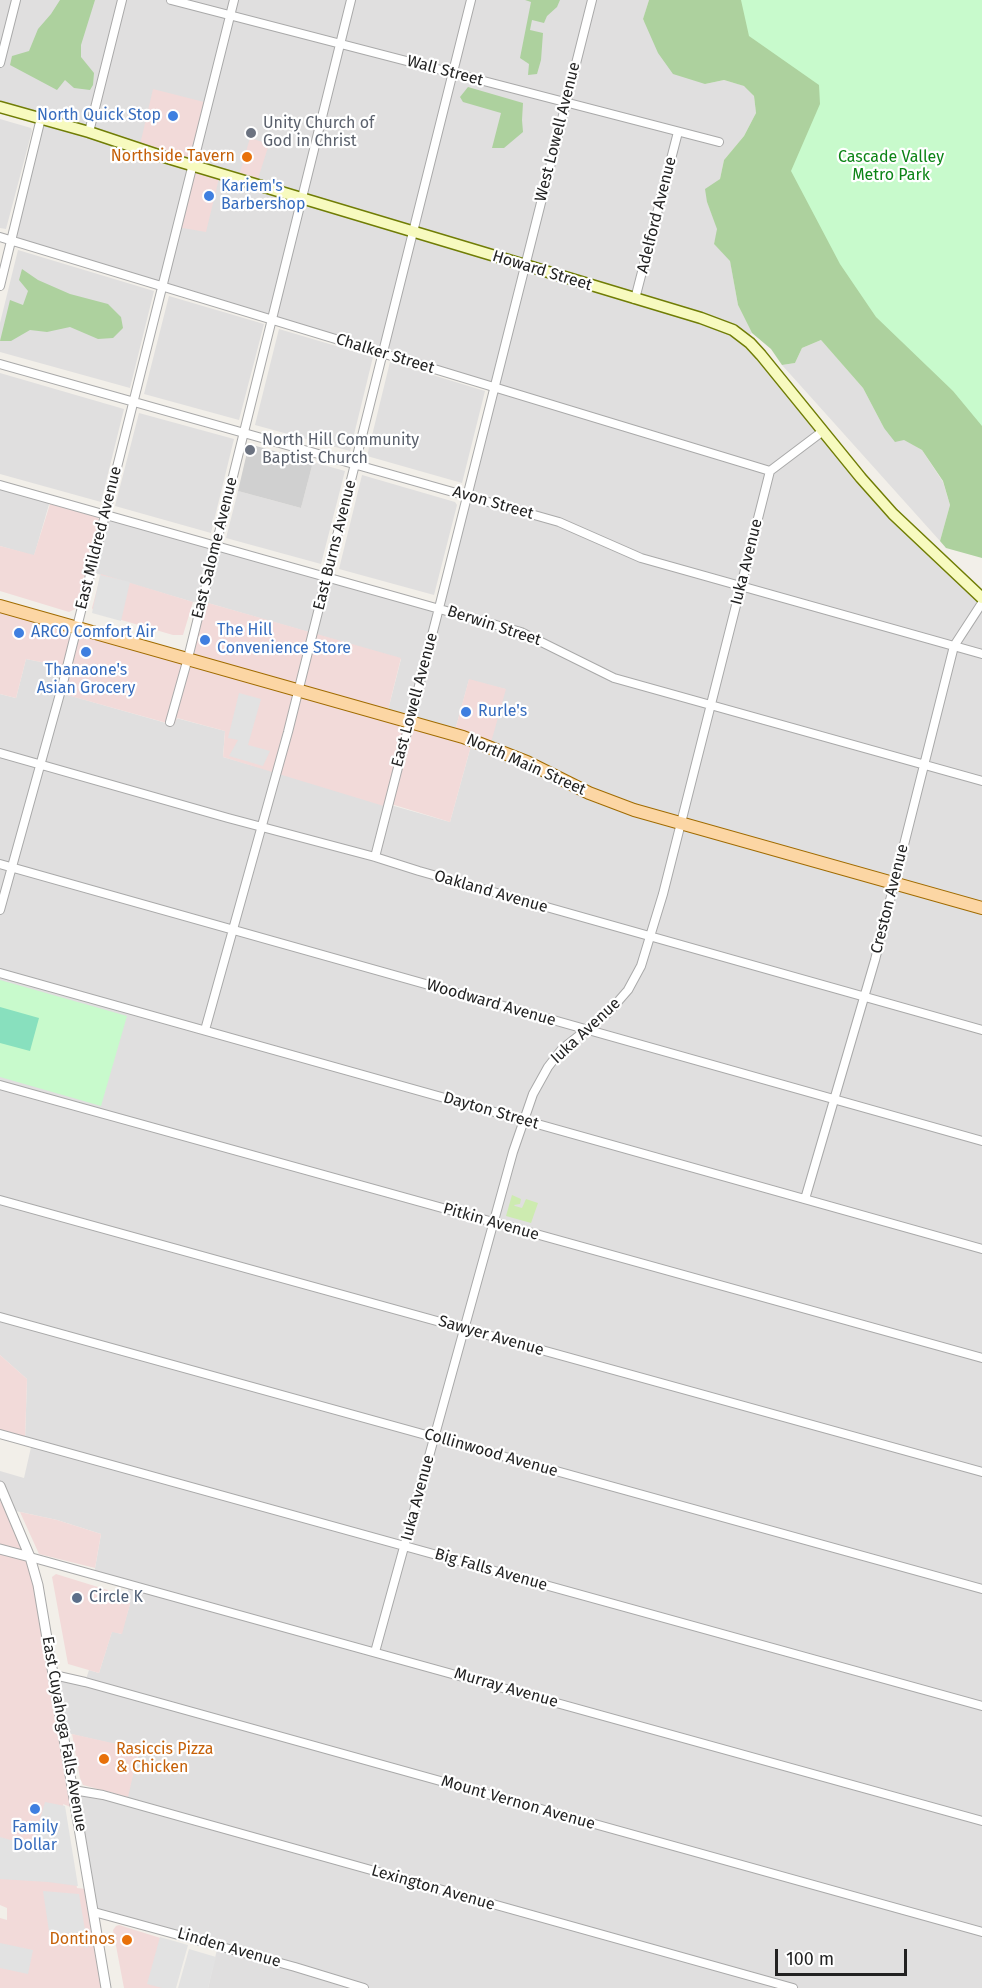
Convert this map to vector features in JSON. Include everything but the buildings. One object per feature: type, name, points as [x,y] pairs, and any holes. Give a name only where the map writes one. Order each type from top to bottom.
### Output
[{"type":"main road","name":"Howard Street","points":[[0,108],[89,132],[726,327],[745,338],[761,355],[893,514],[982,601]]},
{"type":"main road","name":"North Main Street","points":[[0,606],[483,743],[614,803],[681,824],[982,908]]},
{"type":"street","points":[[0,63],[16,0]]},
{"type":"street","points":[[89,132],[122,0]]},
{"type":"street","name":"Wall Street","points":[[171,0],[719,142]]},
{"type":"street","name":"East Mildred Avenue","points":[[0,910],[41,765],[234,0]]},
{"type":"street","name":"East Salome Avenue","points":[[170,722],[188,658],[351,0]]},
{"type":"street","name":"East Burns Avenue","points":[[205,1030],[288,732],[471,0]]},
{"type":"street","name":"West Lowell Avenue","points":[[525,265],[592,0]]},
{"type":"street","points":[[0,286],[41,118]]},
{"type":"street","name":"Adelford Avenue","points":[[635,299],[678,132]]},
{"type":"street","name":"Chalker Street","points":[[0,237],[770,471]]},
{"type":"street","name":"East Lowell Avenue","points":[[375,857],[525,265]]},
{"type":"street","name":"Avon Street","points":[[0,364],[559,522],[641,558],[982,654]]},
{"type":"street","points":[[770,471],[824,431]]},
{"type":"street","name":"Iuka Avenue","points":[[375,1652],[523,1120],[536,1085],[562,1049],[608,1013],[628,990],[641,966],[651,937],[770,471]]},
{"type":"street","name":"Berwin Street","points":[[0,485],[439,608],[534,637],[614,678],[982,781]]},
{"type":"street","name":"Creston Avenue","points":[[805,1199],[864,997],[954,646],[982,601]]},
{"type":"street","name":"Oakland Avenue","points":[[0,753],[982,1030]]},
{"type":"street","name":"Woodward Avenue","points":[[0,864],[982,1142]]},
{"type":"street","name":"Dayton Street","points":[[0,973],[982,1249]]},
{"type":"street","name":"Pitkin Avenue","points":[[0,1085],[982,1358]]},
{"type":"street","name":"Sawyer Avenue","points":[[0,1200],[982,1472]]},
{"type":"street","name":"Collinwood Avenue","points":[[0,1317],[982,1590]]},
{"type":"street","name":"Big Falls Avenue","points":[[0,1434],[982,1706]]},
{"type":"street","name":"East Cuyahoga Falls Avenue","points":[[0,1486],[30,1557],[38,1585],[106,1988]]},
{"type":"street","points":[[0,1549],[30,1557]]},
{"type":"street","name":"Murray Avenue","points":[[30,1557],[982,1821]]},
{"type":"street","name":"Mount Vernon Avenue","points":[[54,1675],[982,1932]]},
{"type":"street","name":"Lexington Avenue","points":[[73,1790],[103,1795],[793,1988]]},
{"type":"street","name":"Linden Avenue","points":[[94,1912],[296,1966],[364,1988]]},
{"type":"shaded area","points":[[0,0],[649,0],[643,20],[705,84],[724,80],[745,86],[754,96],[756,113],[744,136],[724,160],[720,179],[707,202],[718,229],[714,244],[730,260],[738,305],[752,333],[745,338],[845,459],[982,598],[982,1988],[208,1988],[218,1945],[94,1912],[73,1790],[126,1801],[139,1750],[63,1732],[54,1675],[85,1682],[89,1670],[99,1673],[112,1631],[121,1634],[130,1604],[127,1596],[129,1584],[94,1574],[101,1534],[57,1520],[11,1510],[0,1486],[0,1471],[24,1478],[32,1443],[25,1441],[27,1379],[0,1355],[0,694],[16,698],[26,659],[67,667],[61,693],[173,725],[176,718],[225,731],[223,757],[450,822],[472,742],[505,689],[469,680],[454,734],[387,714],[401,659],[201,601],[193,602],[91,572],[104,515],[439,608],[494,385],[12,240],[41,118],[0,107]]},
{"type":"shaded area","points":[[153,89],[208,103],[192,165],[139,149]]},
{"type":"shaded area","points":[[0,119],[31,128],[32,131],[6,229],[0,228]]},
{"type":"shaded area","points":[[250,138],[269,144],[256,185],[238,179]]},
{"type":"shaded area","points":[[192,165],[220,174],[206,232],[177,227]]},
{"type":"shaded area","points":[[18,250],[154,291],[130,388],[0,352],[0,323]]},
{"type":"shaded area","points":[[169,296],[264,324],[239,420],[144,394]]},
{"type":"shaded area","points":[[279,329],[373,357],[350,451],[255,425]]},
{"type":"shaded area","points":[[821,340],[863,388],[884,428],[922,450],[943,482],[950,505],[940,541],[782,365],[795,363],[802,348]]},
{"type":"shaded area","points":[[390,362],[485,391],[462,483],[367,456]]},
{"type":"shaded area","points":[[0,373],[124,409],[101,502],[0,474]]},
{"type":"shaded area","points":[[139,413],[234,439],[211,533],[115,506]]},
{"type":"shaded area","points":[[249,444],[313,462],[301,508],[238,491]]},
{"type":"shaded area","points":[[313,462],[345,471],[321,564],[226,538],[238,491],[301,508]]},
{"type":"shaded area","points":[[362,475],[455,502],[457,505],[434,595],[339,569]]},
{"type":"shaded area","points":[[0,487],[50,501],[34,556],[0,546]]},
{"type":"shaded area","points":[[50,504],[90,515],[100,521],[79,607],[69,612],[0,591],[0,546],[34,555]]},
{"type":"shaded area","points":[[101,574],[193,602],[183,635],[173,635],[94,612],[92,608]]},
{"type":"shaded area","points":[[100,575],[130,582],[121,621],[92,613]]},
{"type":"shaded area","points":[[201,601],[401,658],[387,714],[410,721],[387,807],[223,757],[225,731],[177,718],[174,725],[60,693],[66,667],[26,659],[16,698],[0,694],[0,613],[2,607],[188,658]]},
{"type":"shaded area","points":[[469,679],[506,689],[490,746],[454,734]]},
{"type":"shaded area","points":[[239,693],[261,699],[248,745],[270,751],[263,766],[229,756],[238,740],[228,738]]},
{"type":"shaded area","points":[[411,723],[472,742],[450,822],[391,804]]},
{"type":"shaded area","points":[[0,1355],[27,1379],[25,1438],[0,1431]]},
{"type":"shaded area","points":[[0,1502],[4,1502],[27,1554],[0,1547]]},
{"type":"shaded area","points":[[20,1512],[57,1520],[101,1534],[95,1568],[39,1554]]},
{"type":"shaded area","points":[[0,1549],[30,1557],[76,1809],[63,1804],[77,1888],[86,1889],[102,1988],[0,1988],[0,1918],[7,1920],[7,1908],[0,1905]]},
{"type":"shaded area","points":[[56,1574],[127,1596],[130,1604],[122,1634],[112,1632],[99,1673],[68,1664],[52,1577]]},
{"type":"shaded area","points":[[72,1734],[139,1749],[128,1797],[83,1785]]},
{"type":"shaded area","points":[[45,1802],[65,1806],[78,1886],[0,1879],[0,1837],[32,1846]]},
{"type":"shaded area","points":[[43,1891],[79,1894],[88,1948],[61,1941],[59,1937],[50,1938]]},
{"type":"shaded area","points":[[119,1925],[186,1946],[174,1988],[124,1988],[113,1930]]},
{"type":"shaded area","points":[[160,1937],[188,1945],[176,1988],[162,1988],[147,1984]]},
{"type":"shaded area","points":[[0,1943],[33,1950],[28,1974],[0,1968]]},
{"type":"shaded area","points":[[189,1949],[216,1957],[208,1988],[178,1988]]},
{"type":"green space","points":[[60,0],[95,0],[81,45],[81,57],[94,73],[90,90],[74,88],[65,80],[57,90],[10,65],[12,56],[29,51],[38,29]]},
{"type":"green space","points":[[525,0],[560,0],[544,23],[532,20],[530,30],[543,33],[541,60],[537,74],[528,75],[529,64],[520,58],[531,2]]},
{"type":"green space","points":[[649,0],[982,0],[982,558],[946,548],[940,541],[950,505],[943,481],[922,450],[904,440],[895,442],[884,428],[863,388],[821,340],[802,348],[795,363],[782,365],[771,349],[752,333],[738,305],[730,261],[714,244],[717,229],[707,202],[705,189],[720,179],[724,160],[744,136],[756,113],[754,96],[744,86],[724,80],[705,84],[673,74],[658,53],[643,19]]},
{"type":"green space","name":"Cascade Valley Metro Park","points":[[741,0],[982,0],[982,426],[953,391],[876,317],[840,264],[791,171],[820,104],[819,85],[749,36]]},
{"type":"green space","points":[[468,87],[523,103],[523,132],[504,148],[492,148],[501,113],[463,102],[460,97]]},
{"type":"green space","points":[[22,269],[38,280],[70,294],[108,304],[121,317],[123,328],[113,338],[98,339],[70,327],[47,332],[30,330],[11,341],[0,341],[10,300],[23,305],[28,291],[19,280]]},
{"type":"green space","points":[[0,980],[127,1016],[101,1106],[0,1077]]},
{"type":"green space","points":[[0,1007],[39,1018],[30,1051],[0,1043]]},
{"type":"green space","points":[[512,1195],[521,1199],[520,1204],[515,1206],[522,1208],[526,1199],[538,1203],[531,1223],[506,1216]]},
{"type":"place","name":"North Quick Stop","points":[[173,116]]},
{"type":"place","name":"Unity Church of God in Christ","points":[[251,133]]},
{"type":"place","name":"Northside Tavern","points":[[247,157]]},
{"type":"place","name":"Kariem's Barbershop","points":[[209,196]]},
{"type":"place","name":"North Hill Community Baptist Church","points":[[250,450]]},
{"type":"place","name":"ARCO Comfort Air","points":[[19,633]]},
{"type":"place","name":"The Hill Convenience Store","points":[[205,640]]},
{"type":"place","name":"Thanaone's Asian Grocery","points":[[86,652]]},
{"type":"place","name":"Rurle's","points":[[466,712]]},
{"type":"place","name":"Circle K","points":[[77,1598]]},
{"type":"place","name":"Rasiccis Pizza & Chicken","points":[[104,1759]]},
{"type":"place","name":"Family Dollar","points":[[35,1809]]},
{"type":"place","name":"Dontinos","points":[[127,1940]]}]
